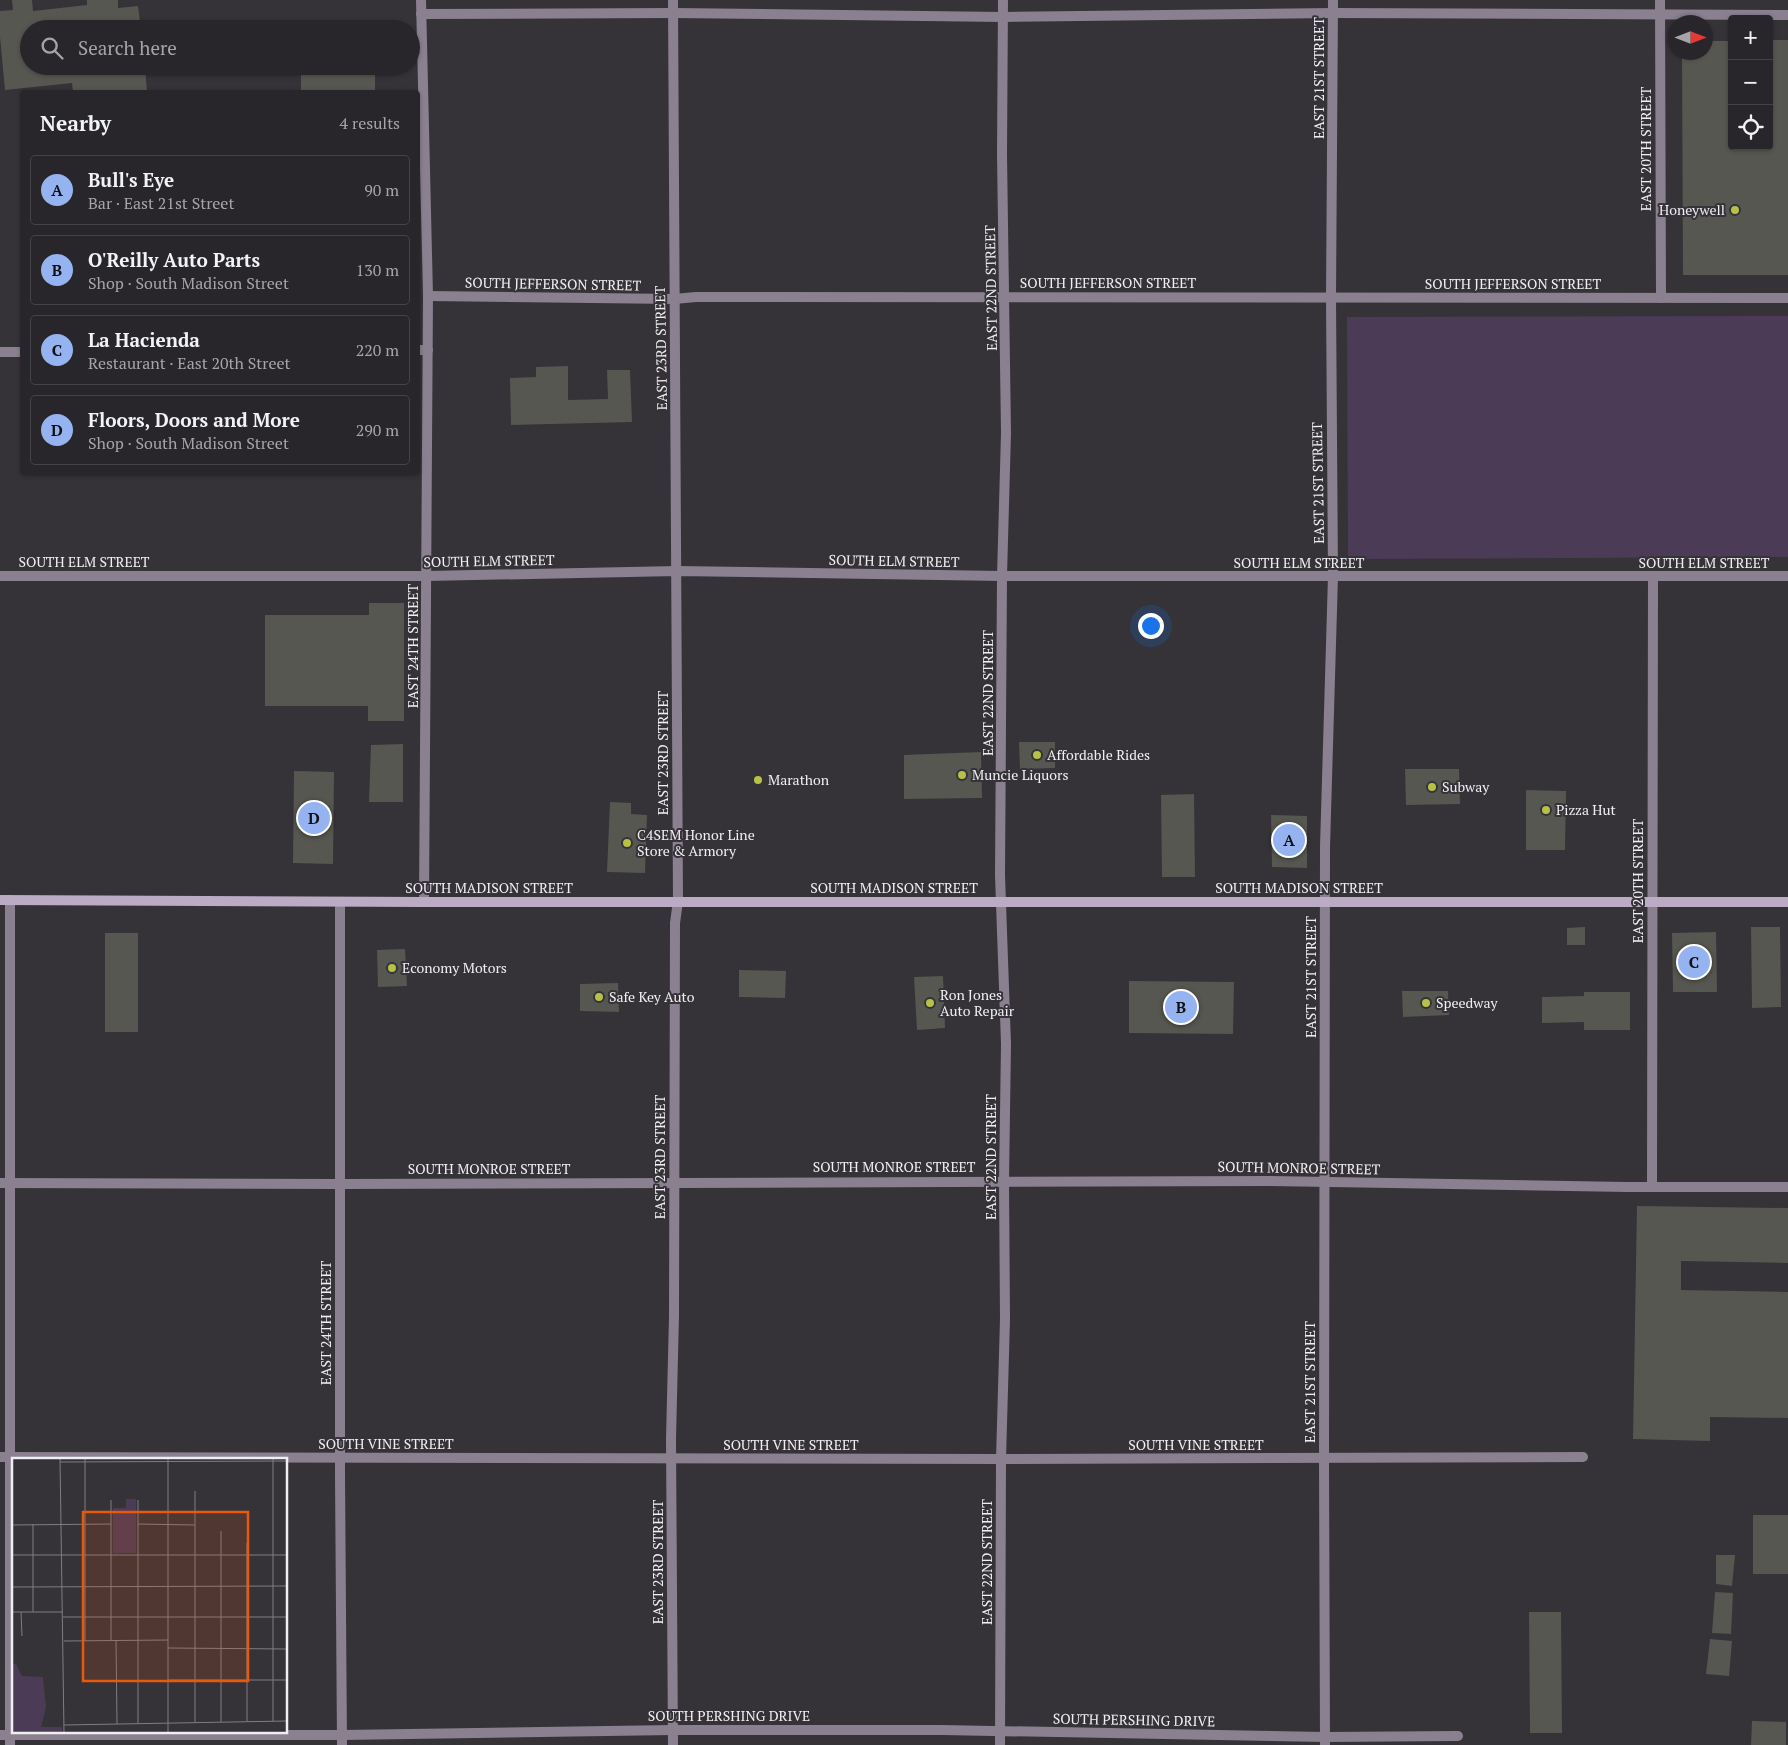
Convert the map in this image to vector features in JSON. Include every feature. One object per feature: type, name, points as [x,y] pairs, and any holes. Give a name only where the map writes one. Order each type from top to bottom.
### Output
[{"type":"main road","name":"SOUTH MADISON STREET","points":[[5,900],[1002,903],[1325,901],[1788,902]]},
{"type":"street","name":"EAST 24TH STREET","points":[[421,0],[428,296],[423,350],[427,576],[424,902]]},
{"type":"street","name":"EAST 23RD STREET","points":[[673,0],[678,901],[675,923],[674,1316],[671,1458],[673,1745]]},
{"type":"street","name":"EAST 22ND STREET","points":[[1000,1745],[1006,1044],[1000,875],[1002,576],[1006,434],[1002,154],[1003,0]]},
{"type":"street","name":"EAST 21ST STREET","points":[[1326,1741],[1324,1459],[1325,901],[1327,738],[1333,576],[1331,298],[1333,0]]},
{"type":"street","name":"EAST 20TH STREET","points":[[1660,0],[1660,298]]},
{"type":"street","points":[[421,14],[673,13],[1003,17],[1333,13],[1788,14]]},
{"type":"street","name":"SOUTH JEFFERSON STREET","points":[[428,296],[674,300],[696,297],[1788,298]]},
{"type":"street","points":[[0,352],[20,352]]},
{"type":"street","name":"SOUTH ELM STREET","points":[[0,576],[427,576],[677,571],[1002,576],[1788,576]]},
{"type":"street","name":"EAST 20TH STREET","points":[[1652,1186],[1653,577]]},
{"type":"street","points":[[5,900],[6,1738]]},
{"type":"street","name":"EAST 24TH STREET","points":[[340,902],[342,1740]]},
{"type":"street","name":"SOUTH MONROE STREET","points":[[5,1183],[340,1184],[1004,1181],[1788,1187]]},
{"type":"street","name":"SOUTH VINE STREET","points":[[5,1457],[1324,1459],[1583,1457]]},
{"type":"street","name":"SOUTH PERSHING DRIVE","points":[[6,1738],[342,1740],[673,1730],[942,1730],[1326,1741],[1458,1736]]},
{"type":"shaded area","points":[[1788,316],[1788,557],[1348,559],[1347,317]]},
{"type":"building","points":[[12,0],[32,0],[33,11],[87,5],[87,0],[118,0],[118,8],[138,6],[140,20],[20,20],[20,75],[146,75],[147,90],[73,90],[72,83],[5,90],[0,37],[0,11],[13,10]]},
{"type":"building","name":"Honeywell","points":[[1773,40],[1788,40],[1788,275],[1683,275],[1682,60],[1713,60],[1713,41],[1728,41],[1728,150],[1773,150]]},
{"type":"building","points":[[301,75],[375,75],[375,90],[301,90]]},
{"type":"building","points":[[568,366],[568,400],[608,399],[607,370],[630,370],[632,422],[511,425],[510,378],[536,377],[536,367]]},
{"type":"building","points":[[369,603],[404,603],[404,721],[368,721],[368,706],[265,706],[265,615],[369,615]]},
{"type":"building","name":"Affordable Rides","points":[[1019,742],[1055,742],[1055,768],[1020,769]]},
{"type":"building","points":[[403,744],[403,802],[369,802],[371,745]]},
{"type":"building","points":[[981,752],[982,798],[904,799],[904,755]]},
{"type":"building","name":"Subway","points":[[1405,769],[1459,769],[1460,804],[1406,805]]},
{"type":"building","points":[[294,771],[334,772],[333,864],[293,863]]},
{"type":"building","name":"Pizza Hut","points":[[1526,790],[1566,791],[1565,850],[1526,850]]},
{"type":"building","points":[[1194,794],[1195,877],[1162,877],[1161,795]]},
{"type":"building","name":"C4SEM Honor Line Store & Armory","points":[[610,802],[631,803],[631,814],[647,815],[645,873],[607,872]]},
{"type":"building","points":[[1271,815],[1307,816],[1307,868],[1272,867]]},
{"type":"building","points":[[1585,927],[1585,945],[1567,945],[1567,928]]},
{"type":"building","points":[[1751,927],[1780,927],[1781,1007],[1752,1008]]},
{"type":"building","points":[[1716,932],[1717,992],[1673,992],[1672,933]]},
{"type":"building","points":[[105,933],[138,933],[138,1032],[105,1032]]},
{"type":"building","name":"Economy Motors","points":[[405,949],[407,986],[378,987],[377,950]]},
{"type":"building","points":[[739,970],[786,971],[785,998],[739,997]]},
{"type":"building","name":"Ron Jones Auto Repair","points":[[943,976],[945,1028],[917,1030],[914,977]]},
{"type":"building","points":[[1129,981],[1234,982],[1233,1034],[1129,1033]]},
{"type":"building","name":"Safe Key Auto","points":[[618,983],[619,1012],[580,1011],[580,984]]},
{"type":"building","name":"Speedway","points":[[1402,991],[1448,991],[1449,1015],[1403,1017]]},
{"type":"building","points":[[1584,992],[1630,992],[1630,1030],[1584,1030],[1584,1022],[1542,1023],[1542,997],[1584,996]]},
{"type":"building","points":[[1637,1206],[1788,1208],[1788,1263],[1681,1261],[1681,1290],[1788,1292],[1788,1418],[1710,1417],[1710,1441],[1633,1439]]},
{"type":"building","points":[[1753,1515],[1788,1515],[1788,1574],[1753,1574]]},
{"type":"building","points":[[1716,1555],[1735,1555],[1732,1586],[1716,1584]]},
{"type":"building","points":[[1715,1592],[1733,1593],[1731,1634],[1712,1633]]},
{"type":"building","points":[[1529,1612],[1561,1612],[1562,1733],[1530,1733]]},
{"type":"building","points":[[1710,1639],[1732,1641],[1729,1676],[1706,1674]]},
{"type":"building","points":[[1752,1721],[1786,1722],[1786,1745],[1751,1745]]},
{"type":"place","name":"Honeywell","points":[[1735,210]]},
{"type":"place","name":"Affordable Rides","points":[[1037,755]]},
{"type":"place","name":"Muncie Liquors","points":[[962,775]]},
{"type":"place","name":"Marathon","points":[[758,780]]},
{"type":"place","name":"Subway","points":[[1432,787]]},
{"type":"place","name":"Pizza Hut","points":[[1546,810]]},
{"type":"place","name":"Floors, Doors and More","points":[[314,818]]},
{"type":"place","name":"Bull's Eye","points":[[1289,840]]},
{"type":"place","name":"C4SEM Honor Line Store & Armory","points":[[627,843]]},
{"type":"place","name":"La Hacienda","points":[[1694,962]]},
{"type":"place","name":"Economy Motors","points":[[392,968]]},
{"type":"place","name":"Safe Key Auto","points":[[599,997]]},
{"type":"place","name":"Ron Jones Auto Repair","points":[[930,1003]]},
{"type":"place","name":"Speedway","points":[[1426,1003]]},
{"type":"place","name":"O'Reilly Auto Parts","points":[[1181,1007]]}]
